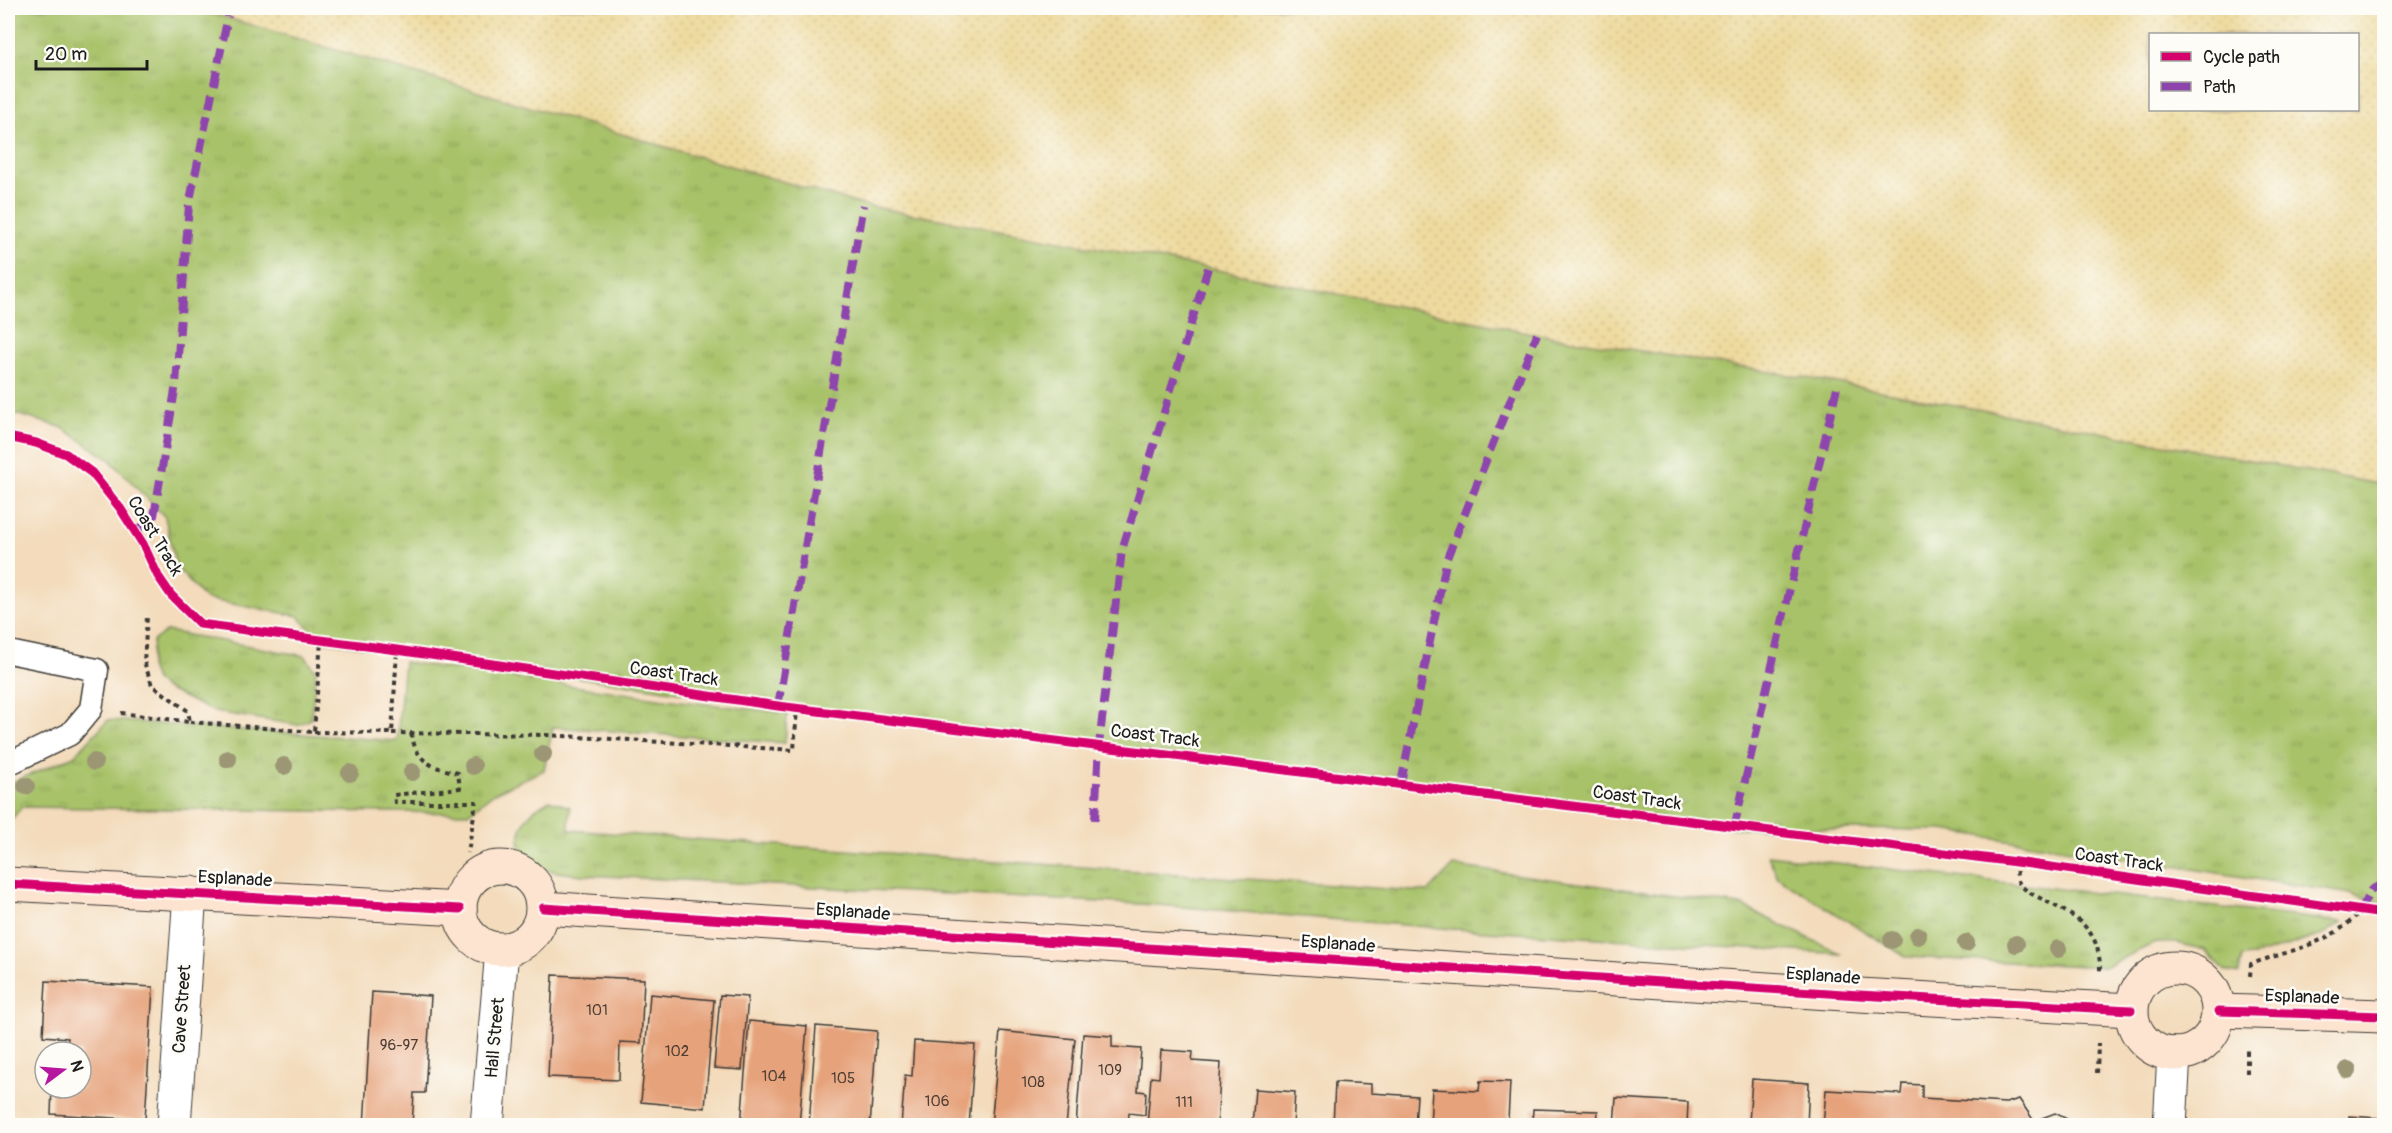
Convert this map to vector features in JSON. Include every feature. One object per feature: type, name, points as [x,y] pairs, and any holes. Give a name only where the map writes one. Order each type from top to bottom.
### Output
[{"type":"street","points":[[501,867],[513,869],[525,875],[534,884],[543,908],[535,933],[520,944],[502,950],[489,948],[478,942],[462,921],[460,909],[462,896],[468,884],[488,870],[501,867]]},
{"type":"street","name":"Esplanade","points":[[8,884],[460,909]]},
{"type":"street","name":"Cave Street","points":[[174,1125],[189,893]]},
{"type":"street","name":"Esplanade","points":[[543,908],[1848,994],[2131,1010]]},
{"type":"street","name":"Hall Street","points":[[487,1125],[502,950]]},
{"type":"street","points":[[2168,968],[2183,968],[2197,973],[2209,983],[2216,997],[2218,1011],[2216,1025],[2200,1046],[2187,1053],[2174,1054],[2161,1052],[2148,1045],[2139,1036],[2133,1023],[2131,1010],[2134,995],[2142,982],[2154,972],[2168,968]]},
{"type":"street","name":"Esplanade","points":[[2218,1011],[2385,1016]]},
{"type":"street","points":[[2170,1125],[2174,1054]]},
{"type":"lane","points":[[8,764],[70,734],[90,709],[97,670],[9,652]]},
{"type":"path","points":[[147,617],[144,662],[152,685],[188,711],[190,722]]},
{"type":"path","points":[[314,732],[316,640],[332,642]]},
{"type":"path","points":[[386,649],[409,652]]},
{"type":"path","points":[[392,733],[397,650]]},
{"type":"path","points":[[90,709],[190,722],[314,732],[546,735],[794,750],[792,707],[809,709]]},
{"type":"path","points":[[411,734],[414,751],[432,767],[458,773],[460,788],[394,795],[395,802],[476,802],[468,853]]},
{"type":"path","points":[[2004,861],[2028,864]]},
{"type":"path","points":[[2016,862],[2018,881],[2030,893],[2065,912],[2089,930],[2100,955],[2099,977]]},
{"type":"path","points":[[2348,910],[2364,912]]},
{"type":"path","points":[[2250,977],[2251,964],[2324,939],[2364,912]]},
{"type":"path","points":[[2097,1073],[2098,1040]]},
{"type":"path","points":[[2247,1043],[2247,1073]]},
{"type":"green space","points":[[8,8],[194,8],[863,205],[1208,268],[1537,334],[1838,383],[2384,485],[2384,904],[2345,893],[1943,830],[1734,828],[1401,783],[778,706],[321,641],[298,616],[205,599],[176,567],[165,517],[110,460],[61,427],[8,412]]},
{"type":"green space","points":[[167,631],[305,656],[316,671],[311,719],[298,725],[215,712],[166,689],[155,680],[150,667],[153,641]]},
{"type":"green space","points":[[404,662],[679,701],[787,713],[785,743],[553,727],[544,770],[494,793],[468,813],[22,807],[8,823],[8,784],[74,756],[108,720],[397,741]]},
{"type":"green space","points":[[549,800],[570,807],[569,830],[1428,892],[1453,866],[1740,905],[1842,954],[1440,928],[1158,905],[563,873],[535,865],[521,851],[519,838],[526,820],[534,810]]},
{"type":"green space","points":[[1768,855],[2343,922],[2322,935],[2255,956],[2242,957],[2239,974],[2225,971],[2205,950],[2177,943],[2155,943],[2104,967],[1906,957],[1777,877]]},
{"type":"sand","points":[[194,8],[2384,8],[2384,485],[1838,383],[1537,334],[1208,268],[863,205]]},
{"type":"building","points":[[8,630],[12,631],[9,649],[8,649]]},
{"type":"building","points":[[553,975],[644,979],[641,1043],[620,1042],[619,1080],[548,1077]]},
{"type":"building","points":[[46,981],[153,987],[145,1120],[51,1114],[52,1100],[93,1100],[93,1040],[68,1040],[68,1038],[43,1036]]},
{"type":"building","points":[[372,992],[431,996],[425,1093],[414,1093],[412,1126],[364,1126]]},
{"type":"building","points":[[650,994],[714,1000],[705,1108],[641,1102]]},
{"type":"building","points":[[720,995],[748,997],[742,1070],[714,1068]]},
{"type":"building","points":[[749,1021],[807,1026],[799,1126],[741,1126]]},
{"type":"building","points":[[816,1026],[877,1031],[870,1126],[809,1126]]},
{"type":"building","points":[[1000,1031],[1075,1039],[1066,1126],[991,1126]]},
{"type":"building","points":[[1083,1034],[1112,1036],[1112,1047],[1141,1049],[1138,1091],[1146,1092],[1145,1115],[1129,1113],[1128,1126],[1076,1126]]},
{"type":"building","points":[[914,1041],[975,1045],[969,1126],[901,1126],[905,1075],[912,1076]]},
{"type":"building","points":[[1161,1050],[1193,1052],[1192,1061],[1221,1063],[1217,1126],[1147,1126],[1151,1077],[1159,1078]]},
{"type":"building","points":[[1752,1079],[1809,1083],[1807,1126],[1749,1123]]},
{"type":"building","points":[[1480,1081],[1510,1082],[1508,1120],[1498,1120],[1498,1126],[1430,1126],[1432,1089],[1479,1091]]},
{"type":"building","points":[[1335,1082],[1371,1084],[1371,1093],[1417,1096],[1415,1126],[1333,1126]]},
{"type":"building","points":[[1903,1084],[1922,1085],[1922,1098],[2006,1103],[2019,1099],[2034,1121],[2055,1113],[2075,1123],[2075,1126],[1823,1126],[1826,1090],[1902,1094]]},
{"type":"building","points":[[1255,1089],[1295,1092],[1293,1126],[1252,1126]]},
{"type":"building","points":[[1616,1098],[1688,1102],[1687,1126],[1614,1126]]},
{"type":"building","points":[[1533,1109],[1598,1111],[1597,1126],[1532,1126]]},
{"type":"building","points":[[2349,1116],[2378,1118],[2378,1126],[2348,1126]]},
{"type":"marked path","points":[[136,532],[154,516],[176,384],[189,205],[228,16]]},
{"type":"marked path","points":[[778,706],[863,205]]},
{"type":"marked path","points":[[1095,820],[1099,745],[1122,550],[1208,268]]},
{"type":"marked path","points":[[1401,783],[1447,558],[1537,334]]},
{"type":"marked path","points":[[1734,828],[1838,383]]},
{"type":"marked path","points":[[2360,911],[2371,890],[2384,883]]},
{"type":"cycle path","name":"Coast Track","points":[[8,437],[36,443],[66,454],[92,473],[120,508],[171,595],[200,624],[397,650],[778,706],[2016,862],[2384,914]]},
{"type":"cycle path","points":[[8,884],[460,909]]},
{"type":"cycle path","points":[[543,908],[1859,995],[2131,1010]]},
{"type":"cycle path","points":[[2219,1011],[2384,1016]]}]
